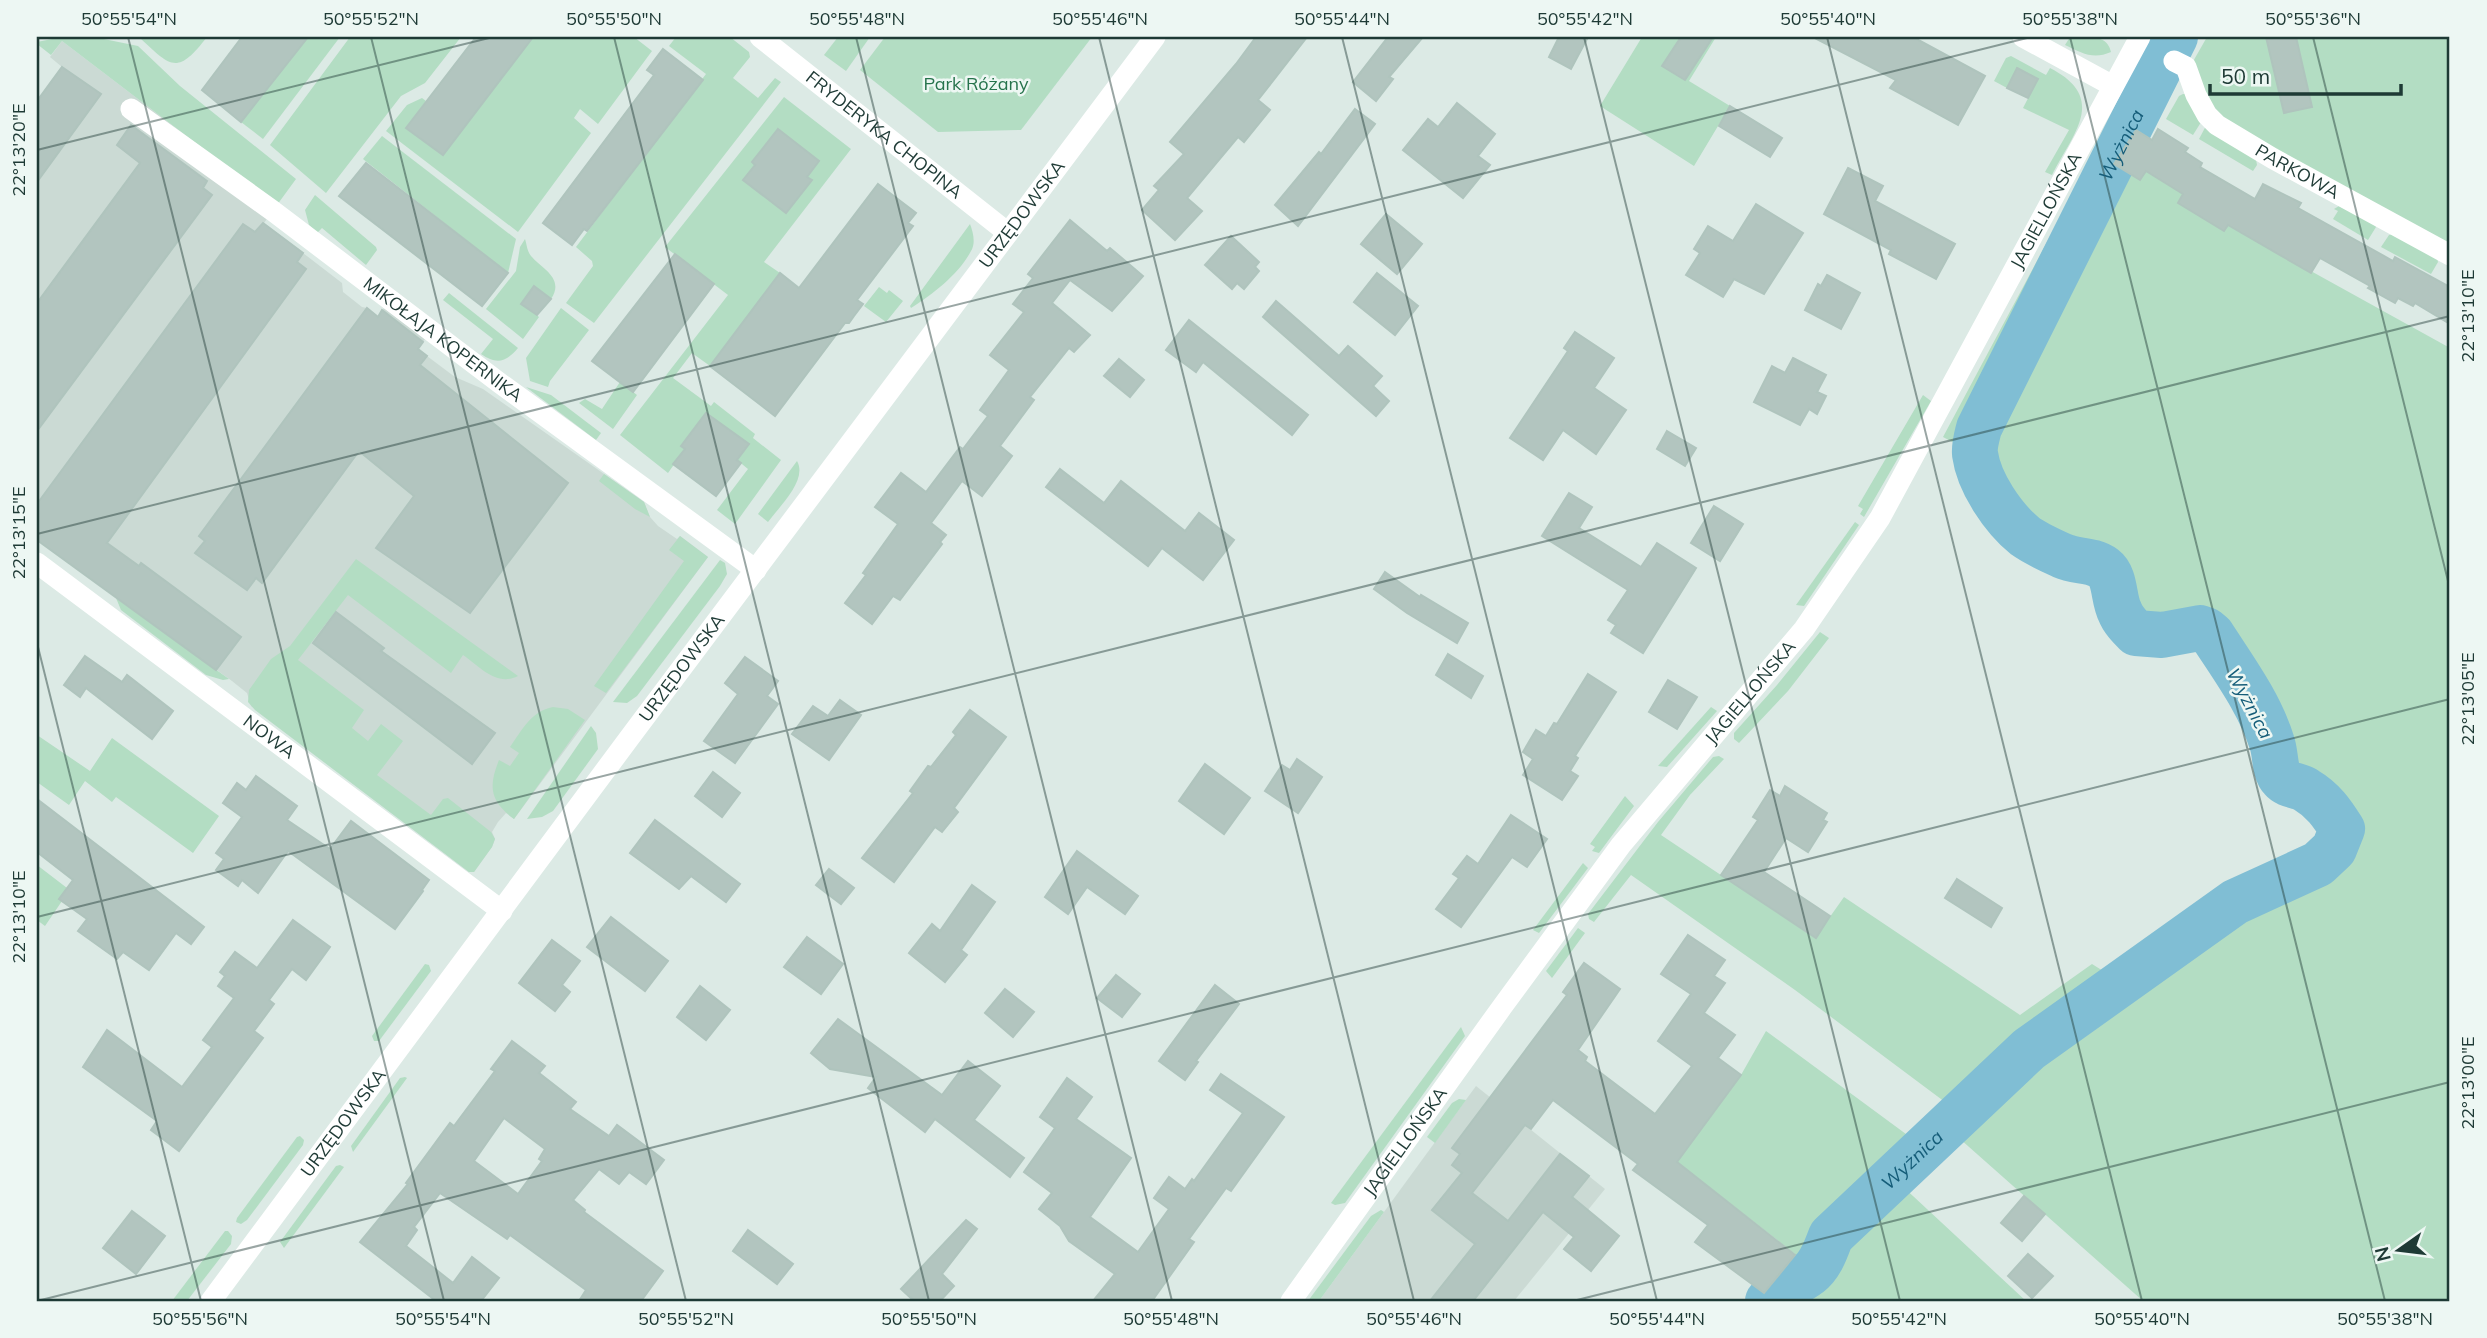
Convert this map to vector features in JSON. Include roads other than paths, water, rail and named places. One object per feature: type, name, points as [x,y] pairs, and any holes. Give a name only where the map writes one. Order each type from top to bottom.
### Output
[{"type":"street","name":"URZĘDOWSKA","points":[[211,1301],[1154,37]]},
{"type":"street","points":[[2023,37],[2113,86]]},
{"type":"street","name":"FRYDERYKA CHOPINA","points":[[769,39],[1008,233]]},
{"type":"street","name":"JAGIELLOŃSKA","points":[[1291,1301],[1621,845],[1804,629],[1829,595],[1880,518],[2139,39]]},
{"type":"street","name":"PARKOWA","points":[[2139,39],[2186,67],[2207,116],[2217,125],[2450,255]]},
{"type":"street","name":"MIKOŁAJA KOPERNIKA","points":[[131,109],[756,570]]},
{"type":"street","name":"NOWA","points":[[37,563],[502,911]]},
{"type":"waterway","name":"Wyżnica","points":[[1768,1301],[1813,1270],[1823,1256],[1831,1236],[2029,1049],[2235,902],[2318,864],[2334,849],[2342,829],[2331,812],[2317,798],[2279,776],[2272,743],[2261,714],[2212,635],[2200,628],[2162,635],[2136,633],[2121,615],[2108,572],[2094,563],[2063,556],[2025,536],[2008,520],[1993,499],[1977,465],[1975,444],[1979,428],[2175,37]]},
{"type":"park label","name":"Park Różany","points":[[976,84]]}]
